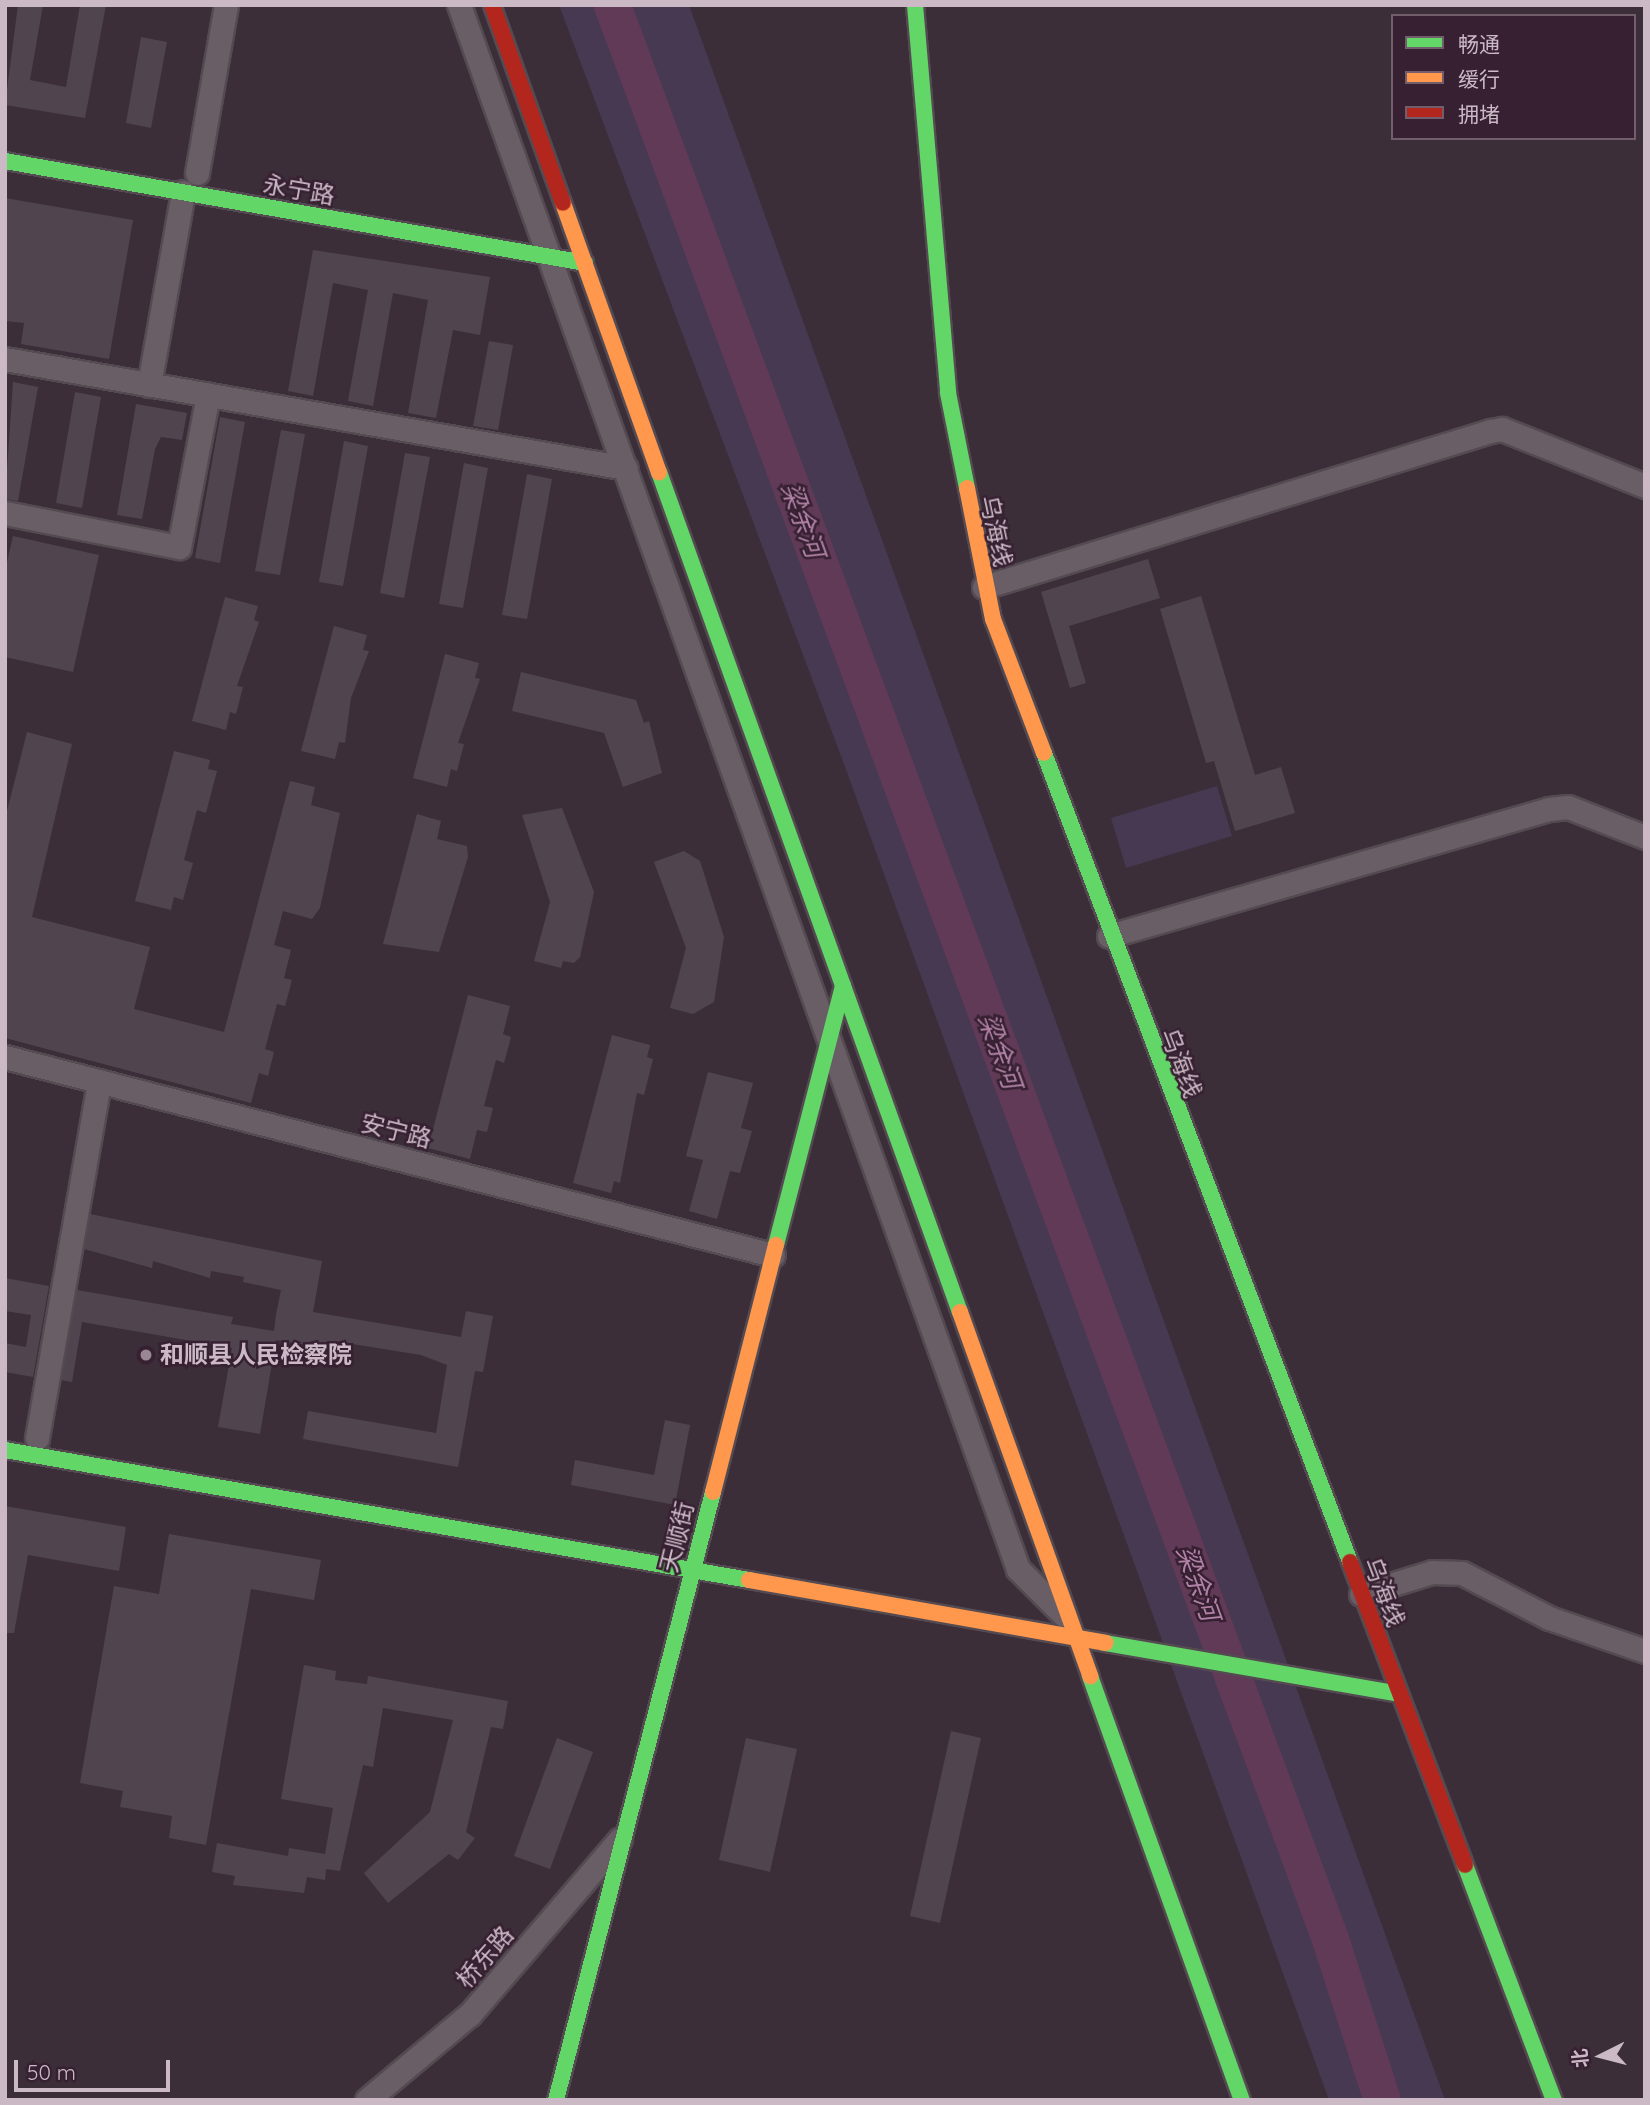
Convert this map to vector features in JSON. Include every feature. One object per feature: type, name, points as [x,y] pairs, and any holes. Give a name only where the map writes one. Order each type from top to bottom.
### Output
[{"type":"main road","points":[[492,5],[1241,2100]]},
{"type":"main road","name":"乌海线","points":[[915,5],[948,393],[984,587],[1109,936],[1554,2100]]},
{"type":"main road","name":"永宁路","points":[[5,161],[193,178],[550,257],[585,262]]},
{"type":"main road","points":[[514,228],[576,239]]},
{"type":"main road","name":"天顺街","points":[[556,2100],[843,986]]},
{"type":"main road","points":[[5,1433],[696,1554],[1072,1629],[1138,1649],[1399,1695]]},
{"type":"main road","points":[[5,1450],[692,1571],[1072,1629],[1131,1630],[1392,1676]]},
{"type":"street","points":[[149,384],[193,178],[226,5]]},
{"type":"street","points":[[458,5],[542,233],[1018,1569],[1072,1629]]},
{"type":"street","points":[[5,359],[626,468]]},
{"type":"street","points":[[5,513],[178,547],[208,395]]},
{"type":"street","points":[[984,587],[1490,430],[1503,429],[1645,485]]},
{"type":"street","points":[[1109,936],[1549,809],[1568,807],[1645,837]]},
{"type":"street","name":"安宁路","points":[[5,1057],[773,1255]]},
{"type":"street","points":[[37,1438],[99,1081]]},
{"type":"street","points":[[1361,1594],[1432,1572],[1462,1573],[1549,1618],[1645,1651]]},
{"type":"street","name":"桥东路","points":[[367,2100],[470,2014],[625,1832]]},
{"type":"shaded area","points":[[559,5],[689,5],[1445,2100],[1329,2100],[844,764]]},
{"type":"shaded area","points":[[1217,786],[1232,836],[1126,868],[1111,818]]},
{"type":"building","points":[[18,5],[43,5],[30,80],[66,87],[80,5],[106,5],[85,118],[5,105]]},
{"type":"building","points":[[141,37],[167,42],[151,128],[126,123]]},
{"type":"building","points":[[5,198],[133,220],[109,359],[21,344],[24,323],[5,321]]},
{"type":"building","points":[[313,250],[490,277],[480,335],[453,330],[436,418],[408,413],[428,300],[393,293],[373,406],[348,401],[368,290],[333,283],[313,396],[288,391]]},
{"type":"building","points":[[489,341],[513,345],[498,430],[473,426]]},
{"type":"building","points":[[13,382],[38,387],[18,501],[5,499]]},
{"type":"building","points":[[75,392],[101,397],[82,508],[56,503]]},
{"type":"building","points":[[136,404],[187,413],[182,440],[161,437],[155,449],[142,519],[117,515]]},
{"type":"building","points":[[220,417],[245,422],[220,563],[195,558]]},
{"type":"building","points":[[281,430],[305,434],[280,575],[255,571]]},
{"type":"building","points":[[344,441],[368,446],[343,586],[319,582]]},
{"type":"building","points":[[405,453],[430,457],[404,598],[380,593]]},
{"type":"building","points":[[464,463],[488,468],[463,608],[439,604]]},
{"type":"building","points":[[527,474],[552,479],[527,619],[502,615]]},
{"type":"building","points":[[13,536],[99,555],[73,672],[5,657],[5,571]]},
{"type":"building","points":[[1148,559],[1160,598],[1069,626],[1086,683],[1070,688],[1041,592]]},
{"type":"building","points":[[1201,596],[1255,775],[1281,767],[1295,813],[1235,831],[1214,761],[1206,763],[1160,609]]},
{"type":"building","points":[[225,597],[258,606],[254,620],[259,622],[237,686],[243,687],[236,714],[230,712],[226,730],[192,721]]},
{"type":"building","points":[[334,626],[367,635],[363,650],[369,651],[351,698],[345,743],[339,742],[335,759],[301,751]]},
{"type":"building","points":[[445,654],[479,663],[475,678],[480,679],[458,743],[464,744],[457,771],[451,769],[447,787],[413,778]]},
{"type":"building","points":[[521,672],[636,700],[644,723],[649,721],[662,773],[623,787],[604,733],[512,711]]},
{"type":"building","points":[[27,732],[72,744],[32,917],[150,947],[134,1009],[224,1032],[290,781],[315,787],[311,805],[340,813],[320,908],[312,919],[283,911],[274,945],[291,950],[284,978],[292,980],[285,1006],[277,1004],[265,1049],[274,1052],[268,1076],[259,1073],[251,1103],[5,1038],[5,819]]},
{"type":"building","points":[[174,751],[210,760],[208,769],[217,771],[206,813],[197,810],[184,860],[193,863],[183,900],[174,897],[171,910],[135,901]]},
{"type":"building","points":[[562,808],[594,892],[580,957],[574,963],[563,961],[561,968],[534,961],[550,902],[522,815]]},
{"type":"building","points":[[417,814],[441,821],[437,839],[467,846],[468,857],[439,952],[383,944]]},
{"type":"building","points":[[684,851],[700,861],[724,937],[714,1002],[693,1014],[670,1008],[686,948],[654,862]]},
{"type":"building","points":[[468,995],[510,1006],[503,1034],[511,1037],[504,1063],[496,1060],[484,1106],[493,1108],[487,1132],[477,1130],[470,1159],[428,1148]]},
{"type":"building","points":[[612,1035],[650,1045],[647,1057],[653,1059],[644,1095],[637,1093],[620,1183],[614,1181],[611,1193],[573,1183]]},
{"type":"building","points":[[708,1072],[753,1083],[741,1128],[752,1131],[740,1173],[730,1171],[717,1219],[689,1211],[703,1160],[686,1156]]},
{"type":"building","points":[[90,1214],[322,1261],[313,1312],[461,1337],[466,1311],[493,1316],[483,1372],[475,1371],[458,1467],[303,1439],[308,1411],[436,1433],[447,1365],[421,1355],[346,1343],[317,1360],[307,1345],[276,1340],[260,1434],[218,1427],[232,1348],[82,1322],[72,1382],[61,1380],[77,1290],[233,1317],[231,1324],[274,1331],[281,1290],[243,1282],[244,1277],[211,1271],[210,1278],[153,1261],[152,1268],[84,1249]]},
{"type":"building","points":[[5,1278],[49,1286],[33,1377],[5,1372],[5,1343],[26,1347],[31,1315],[5,1311]]},
{"type":"building","points":[[665,1420],[690,1425],[675,1505],[571,1485],[575,1460],[654,1475]]},
{"type":"building","points":[[5,1506],[126,1527],[119,1571],[28,1555],[14,1633],[5,1633]]},
{"type":"building","points":[[169,1534],[321,1560],[314,1600],[251,1589],[206,1845],[169,1838],[172,1816],[120,1807],[123,1791],[80,1783],[114,1586],[159,1594]]},
{"type":"building","points":[[304,1665],[336,1671],[335,1680],[367,1684],[368,1676],[508,1701],[503,1729],[491,1727],[466,1832],[475,1838],[458,1860],[449,1854],[388,1903],[364,1873],[430,1812],[453,1720],[383,1708],[373,1767],[363,1765],[340,1871],[326,1869],[325,1880],[307,1877],[304,1893],[233,1885],[235,1876],[212,1872],[217,1843],[288,1856],[289,1848],[325,1854],[333,1808],[281,1799]]},
{"type":"building","points":[[951,1731],[981,1738],[940,1923],[910,1916]]},
{"type":"building","points":[[557,1738],[593,1752],[550,1869],[514,1856]]},
{"type":"building","points":[[746,1738],[797,1749],[770,1872],[719,1860]]},
{"type":"waterway","name":"梁余河","points":[[612,5],[1330,1939],[1382,2100]]},
{"type":"traffic: fast","points":[[915,5],[948,393],[967,488]]},
{"type":"traffic: fast","points":[[5,161],[585,263]]},
{"type":"traffic: fast","points":[[659,472],[960,1312]]},
{"type":"traffic: fast","points":[[1044,753],[1350,1562]]},
{"type":"traffic: fast","points":[[776,1245],[843,986]]},
{"type":"traffic: fast","points":[[5,1450],[749,1580]]},
{"type":"traffic: fast","points":[[556,2100],[713,1492]]},
{"type":"traffic: fast","points":[[1105,1643],[1399,1694]]},
{"type":"traffic: fast","points":[[1090,1676],[1242,2100]]},
{"type":"traffic: fast","points":[[1465,1865],[1554,2100]]},
{"type":"traffic: slow","points":[[563,203],[659,472]]},
{"type":"traffic: slow","points":[[967,488],[993,619],[1044,753]]},
{"type":"traffic: slow","points":[[713,1492],[776,1245]]},
{"type":"traffic: slow","points":[[960,1312],[1090,1676]]},
{"type":"traffic: slow","points":[[749,1580],[1105,1643]]},
{"type":"traffic: jam","points":[[492,5],[563,203]]},
{"type":"traffic: jam","points":[[1350,1562],[1465,1865]]},
{"type":"place","name":"和顺县人民检察院","points":[[146,1355]]}]
